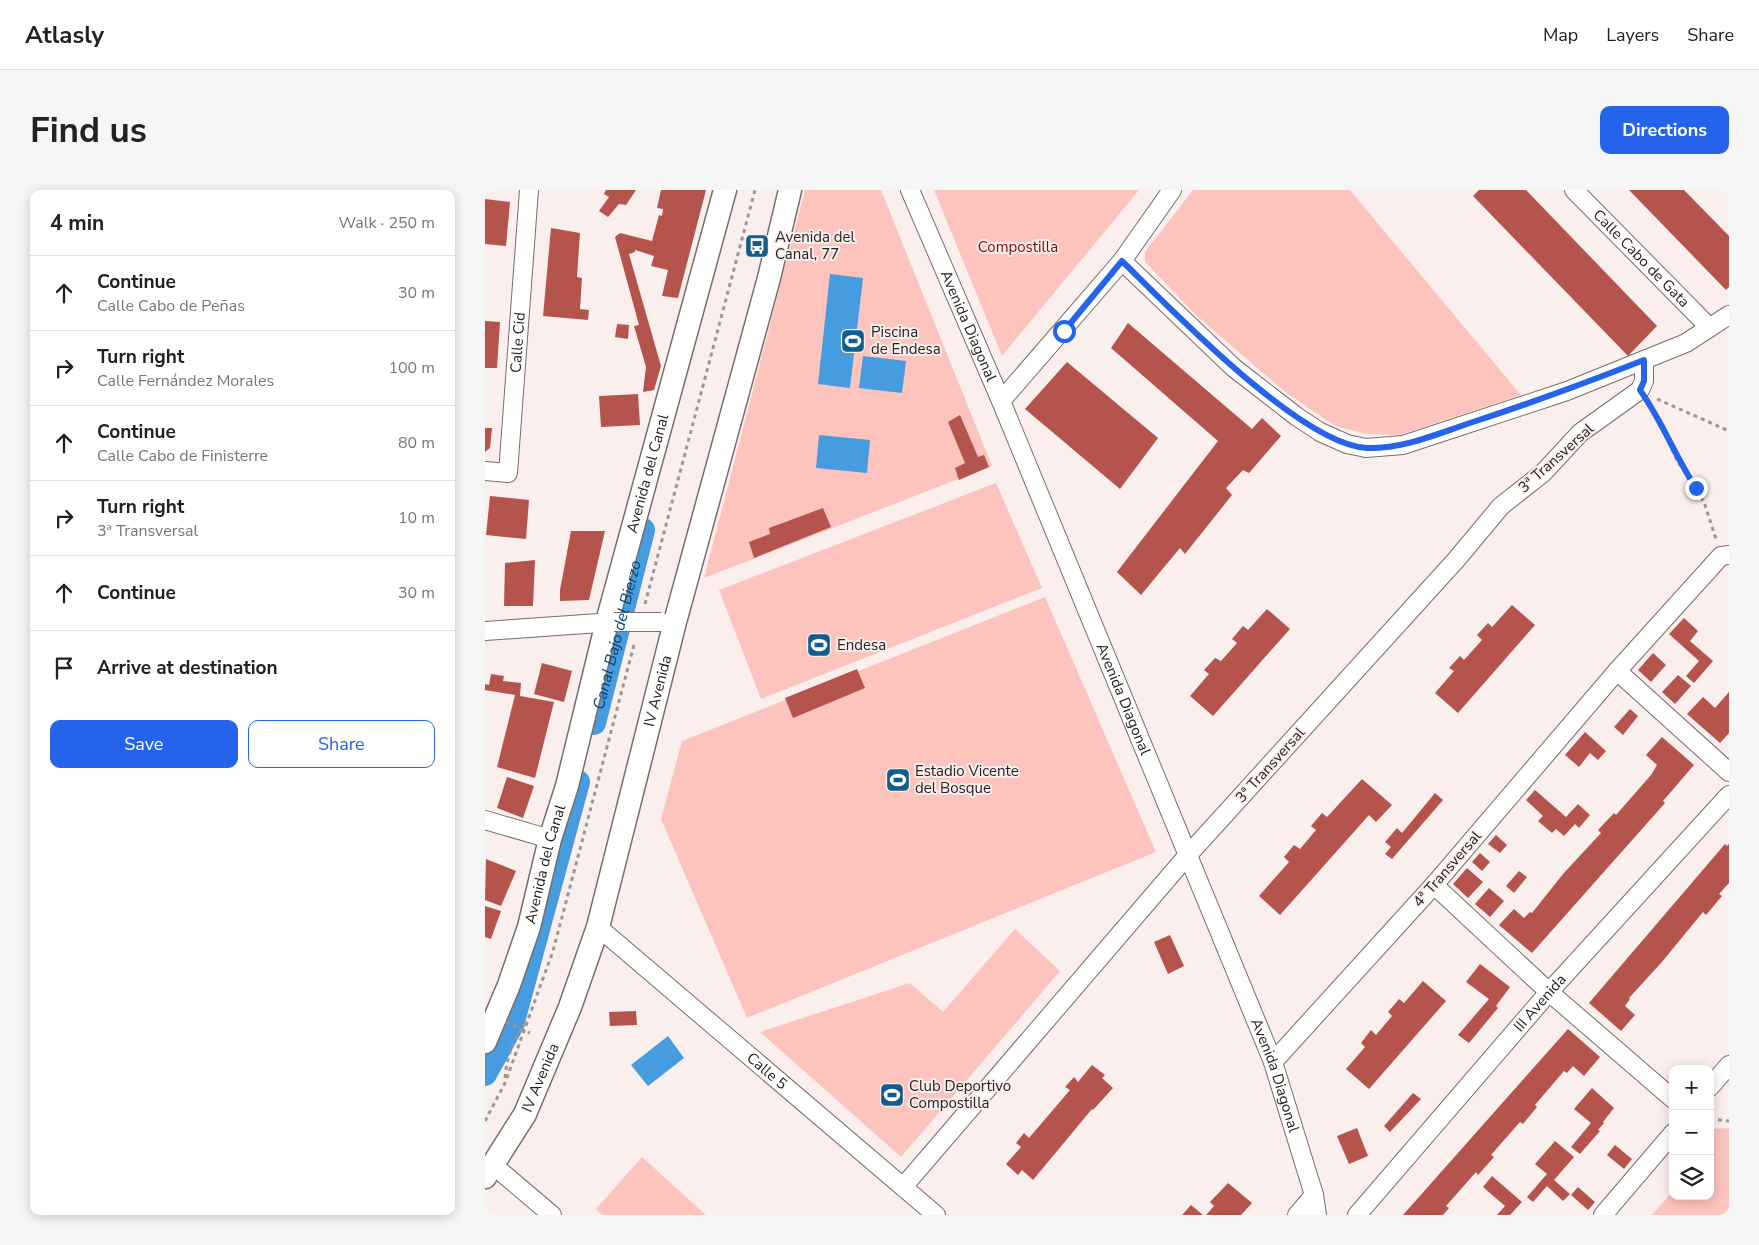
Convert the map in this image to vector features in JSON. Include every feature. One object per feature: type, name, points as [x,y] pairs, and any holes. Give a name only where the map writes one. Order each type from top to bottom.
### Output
[{"type":"street","name":"Calle Cid","points":[[485,471],[508,473],[529,190]]},
{"type":"street","name":"Avenida del Canal","points":[[485,1042],[509,985],[529,927],[550,839],[567,786],[725,190]]},
{"type":"street","name":"IV Avenida","points":[[489,1171],[525,1114],[570,1007],[597,927],[668,622],[769,278],[790,190]]},
{"type":"street","name":"Avenida Diagonal","points":[[910,190],[1001,401],[1273,1062],[1314,1195],[1317,1215]]},
{"type":"street","points":[[1001,401],[1122,261],[1172,190]]},
{"type":"street","name":"Calle Cabo de Gata","points":[[1575,190],[1709,327]]},
{"type":"street","points":[[1122,261],[1234,368],[1320,432],[1347,444],[1366,448],[1403,445],[1567,391],[1686,343],[1729,315]]},
{"type":"street","points":[[1642,385],[1644,360]]},
{"type":"street","name":"3ª Transversal","points":[[903,1187],[1187,856],[1456,560],[1501,506],[1543,473],[1580,433],[1642,385]]},
{"type":"street","name":"4ª Transversal","points":[[1273,1062],[1434,885],[1617,672],[1725,556]]},
{"type":"street","points":[[485,631],[611,622],[668,622]]},
{"type":"street","points":[[1617,672],[1729,772]]},
{"type":"street","name":"III Avenida","points":[[1357,1215],[1549,992],[1729,795]]},
{"type":"street","points":[[485,820],[550,839]]},
{"type":"street","points":[[1434,885],[1549,992],[1669,1096]]},
{"type":"street","name":"Calle 5","points":[[597,927],[936,1215]]},
{"type":"street","points":[[1714,1082],[1729,1065]]},
{"type":"street","points":[[1603,1215],[1669,1138]]},
{"type":"street","points":[[489,1171],[552,1215]]},
{"type":"street","points":[[1297,1215],[1314,1195]]},
{"type":"path","points":[[1642,385],[1658,400],[1729,431]]},
{"type":"path","points":[[1642,385],[1677,460],[1704,502],[1725,556]]},
{"type":"path","points":[[485,1121],[505,1083],[530,1016],[517,1034],[506,1061],[505,1083]]},
{"type":"path","points":[[506,1022],[531,1033]]},
{"type":"path","points":[[1714,1119],[1729,1121]]},
{"type":"green space","name":"Piscina de Endesa","points":[[805,190],[881,190],[992,466],[704,578]]},
{"type":"green space","name":"Compostilla","points":[[934,190],[1139,190],[1002,356]]},
{"type":"green space","points":[[1193,190],[1350,190],[1521,395],[1399,435],[1366,434],[1335,426],[1284,391],[1197,316],[1145,262],[1145,252]]},
{"type":"green space","name":"Endesa","points":[[996,483],[1042,588],[761,699],[719,590]]},
{"type":"green space","name":"Estadio Vicente del Bosque","points":[[1045,597],[1156,852],[747,1018],[661,819],[682,741]]},
{"type":"green space","name":"Club Deportivo Compostilla","points":[[1015,929],[1060,971],[901,1157],[760,1032],[910,983],[943,1012]]},
{"type":"green space","points":[[1729,1128],[1729,1215],[1652,1215],[1669,1196],[1669,1200],[1714,1200],[1714,1129]]},
{"type":"green space","points":[[642,1157],[706,1215],[602,1215],[596,1209]]},
{"type":"water","points":[[830,274],[863,278],[850,388],[818,384]]},
{"type":"water","points":[[863,356],[906,361],[902,393],[859,388]]},
{"type":"water","points":[[819,435],[870,440],[867,473],[816,468]]},
{"type":"water","points":[[668,1036],[684,1058],[648,1086],[631,1065]]},
{"type":"building","points":[[606,190],[636,190],[626,205],[619,204],[608,217],[599,211],[609,197],[604,194]]},
{"type":"building","points":[[661,190],[706,190],[678,298],[662,296],[668,270],[651,266],[654,256],[635,250],[635,252],[629,254],[661,366],[654,390],[643,392],[646,367],[634,326],[639,325],[615,237],[620,233],[652,241],[659,215],[662,216],[663,209],[657,208]]},
{"type":"building","points":[[1479,190],[1526,190],[1657,326],[1628,356],[1473,196]]},
{"type":"building","points":[[1629,190],[1684,190],[1729,236],[1729,287],[1726,290]]},
{"type":"building","points":[[485,199],[510,202],[506,246],[485,244]]},
{"type":"building","points":[[551,228],[580,233],[577,277],[582,278],[580,309],[589,310],[588,320],[543,316]]},
{"type":"building","points":[[485,321],[500,322],[497,368],[485,368]]},
{"type":"building","points":[[1128,323],[1252,429],[1262,418],[1281,436],[1249,473],[1243,470],[1226,488],[1232,495],[1185,554],[1180,548],[1141,595],[1117,572],[1218,441],[1111,348]]},
{"type":"building","points":[[617,324],[629,325],[628,339],[615,337]]},
{"type":"building","points":[[1067,362],[1158,438],[1120,489],[1025,409]]},
{"type":"building","points":[[638,394],[640,425],[601,427],[599,396]]},
{"type":"building","points":[[960,415],[978,457],[984,455],[989,467],[959,480],[955,468],[965,463],[948,422]]},
{"type":"building","points":[[485,428],[492,428],[490,448],[485,452]]},
{"type":"building","points":[[490,496],[529,500],[526,539],[486,535]]},
{"type":"building","points":[[823,508],[831,527],[754,558],[749,542],[770,534],[769,528]]},
{"type":"building","points":[[571,531],[605,531],[589,600],[560,601],[560,590]]},
{"type":"building","points":[[535,560],[533,606],[504,606],[505,563]]},
{"type":"building","points":[[1512,605],[1535,625],[1458,713],[1435,693],[1454,671],[1449,668],[1460,656],[1464,660],[1482,640],[1477,635],[1488,623],[1492,627]]},
{"type":"building","points":[[1267,609],[1290,629],[1213,716],[1190,696],[1209,674],[1204,670],[1215,658],[1221,661],[1237,643],[1232,639],[1243,626],[1248,630]]},
{"type":"building","points":[[1684,618],[1698,631],[1690,641],[1713,661],[1694,683],[1686,676],[1699,661],[1669,634]]},
{"type":"building","points":[[1653,653],[1666,665],[1651,682],[1638,670]]},
{"type":"building","points":[[542,663],[572,671],[564,702],[534,694]]},
{"type":"building","points":[[857,669],[865,688],[793,718],[785,698]]},
{"type":"building","points":[[491,674],[504,676],[503,681],[521,683],[520,696],[554,702],[535,778],[497,767],[515,695],[485,690],[485,684],[489,685]]},
{"type":"building","points":[[1678,675],[1691,686],[1675,704],[1662,692]]},
{"type":"building","points":[[1729,692],[1729,733],[1720,743],[1687,714],[1703,697],[1715,708]]},
{"type":"building","points":[[1630,709],[1638,716],[1623,735],[1614,727]]},
{"type":"building","points":[[1585,732],[1606,751],[1598,760],[1590,753],[1579,767],[1565,755]]},
{"type":"building","points":[[1662,737],[1694,765],[1663,801],[1665,803],[1532,953],[1499,925],[1514,909],[1524,918],[1530,912],[1532,913],[1563,874],[1601,833],[1598,830],[1614,813],[1616,815],[1651,775],[1657,765],[1646,755]]},
{"type":"building","points":[[507,777],[534,786],[523,818],[497,808]]},
{"type":"building","points":[[1362,779],[1392,805],[1376,822],[1369,815],[1280,915],[1259,896],[1289,862],[1284,857],[1294,845],[1300,849],[1316,830],[1311,826],[1322,813],[1327,817]]},
{"type":"building","points":[[1535,790],[1566,817],[1578,804],[1590,815],[1579,828],[1575,824],[1564,836],[1556,829],[1552,833],[1538,821],[1543,816],[1526,800]]},
{"type":"building","points":[[1435,793],[1443,800],[1392,859],[1385,854],[1391,847],[1385,842],[1397,828],[1402,833]]},
{"type":"building","points":[[1496,835],[1507,845],[1500,853],[1488,844]]},
{"type":"building","points":[[1725,844],[1727,846],[1729,844],[1729,883],[1719,894],[1722,896],[1706,915],[1703,912],[1629,998],[1625,1006],[1635,1015],[1621,1031],[1589,1003]]},
{"type":"building","points":[[1480,853],[1490,862],[1482,871],[1472,862]]},
{"type":"building","points":[[486,859],[516,871],[501,906],[485,900]]},
{"type":"building","points":[[1467,868],[1483,882],[1468,898],[1453,884]]},
{"type":"building","points":[[1519,871],[1527,877],[1514,893],[1506,886]]},
{"type":"building","points":[[1489,888],[1504,901],[1490,917],[1475,904]]},
{"type":"building","points":[[485,906],[501,911],[491,939],[485,937]]},
{"type":"building","points":[[1170,935],[1184,966],[1168,974],[1154,942]]},
{"type":"building","points":[[1480,964],[1510,987],[1496,1006],[1498,1008],[1469,1043],[1458,1035],[1489,999],[1466,982]]},
{"type":"building","points":[[1423,981],[1446,1001],[1369,1089],[1346,1069],[1365,1047],[1361,1043],[1371,1030],[1376,1035],[1392,1016],[1388,1012],[1399,999],[1404,1003]]},
{"type":"building","points":[[636,1011],[637,1025],[610,1026],[609,1012]]},
{"type":"building","points":[[1568,1029],[1600,1057],[1584,1076],[1573,1066],[1567,1073],[1564,1071],[1535,1105],[1537,1107],[1523,1124],[1520,1122],[1491,1155],[1494,1157],[1478,1175],[1476,1172],[1446,1206],[1449,1208],[1443,1215],[1403,1215]]},
{"type":"building","points":[[1092,1065],[1105,1075],[1102,1078],[1113,1088],[1092,1109],[1033,1180],[1022,1170],[1018,1175],[1006,1164],[1021,1147],[1016,1143],[1024,1133],[1029,1138],[1070,1090],[1065,1087],[1074,1077],[1078,1082]]},
{"type":"building","points":[[1592,1088],[1614,1108],[1598,1130],[1600,1131],[1580,1154],[1571,1147],[1591,1123],[1574,1109]]},
{"type":"building","points":[[1413,1093],[1421,1099],[1390,1132],[1384,1126]]},
{"type":"building","points":[[1357,1128],[1368,1156],[1349,1164],[1337,1136]]},
{"type":"building","points":[[1555,1141],[1574,1157],[1554,1180],[1570,1194],[1563,1201],[1547,1186],[1533,1202],[1527,1197],[1547,1174],[1535,1164]]},
{"type":"building","points":[[1615,1145],[1632,1159],[1624,1169],[1607,1155]]},
{"type":"building","points":[[1492,1176],[1522,1202],[1510,1215],[1497,1215],[1505,1206],[1483,1187]]},
{"type":"building","points":[[1228,1183],[1252,1203],[1241,1215],[1206,1215],[1214,1206],[1210,1202]]},
{"type":"building","points":[[1578,1187],[1595,1202],[1588,1210],[1571,1195]]},
{"type":"building","points":[[1191,1205],[1203,1215],[1182,1215]]},
{"type":"waterway","name":"Canal Bajo del Bierzo","points":[[594,723],[643,530]]},
{"type":"waterway","name":"Canal Bajo del Bierzo","points":[[485,1074],[512,1025],[578,782]]},
{"type":"place","name":"Avenida del Canal, 77","points":[[757,246]]},
{"type":"place","name":"Piscina de Endesa","points":[[853,341]]},
{"type":"place","name":"Endesa","points":[[819,645]]},
{"type":"place","name":"Estadio Vicente del Bosque","points":[[898,780]]},
{"type":"place","name":"Club Deportivo Compostilla","points":[[892,1095]]},
{"type":"route","points":[[1064,331],[1122,261],[1234,368],[1296,416],[1320,432],[1347,444],[1366,448],[1403,445],[1567,391],[1644,360],[1644,381],[1640,390],[1649,403],[1677,460],[1696,488]]}]
